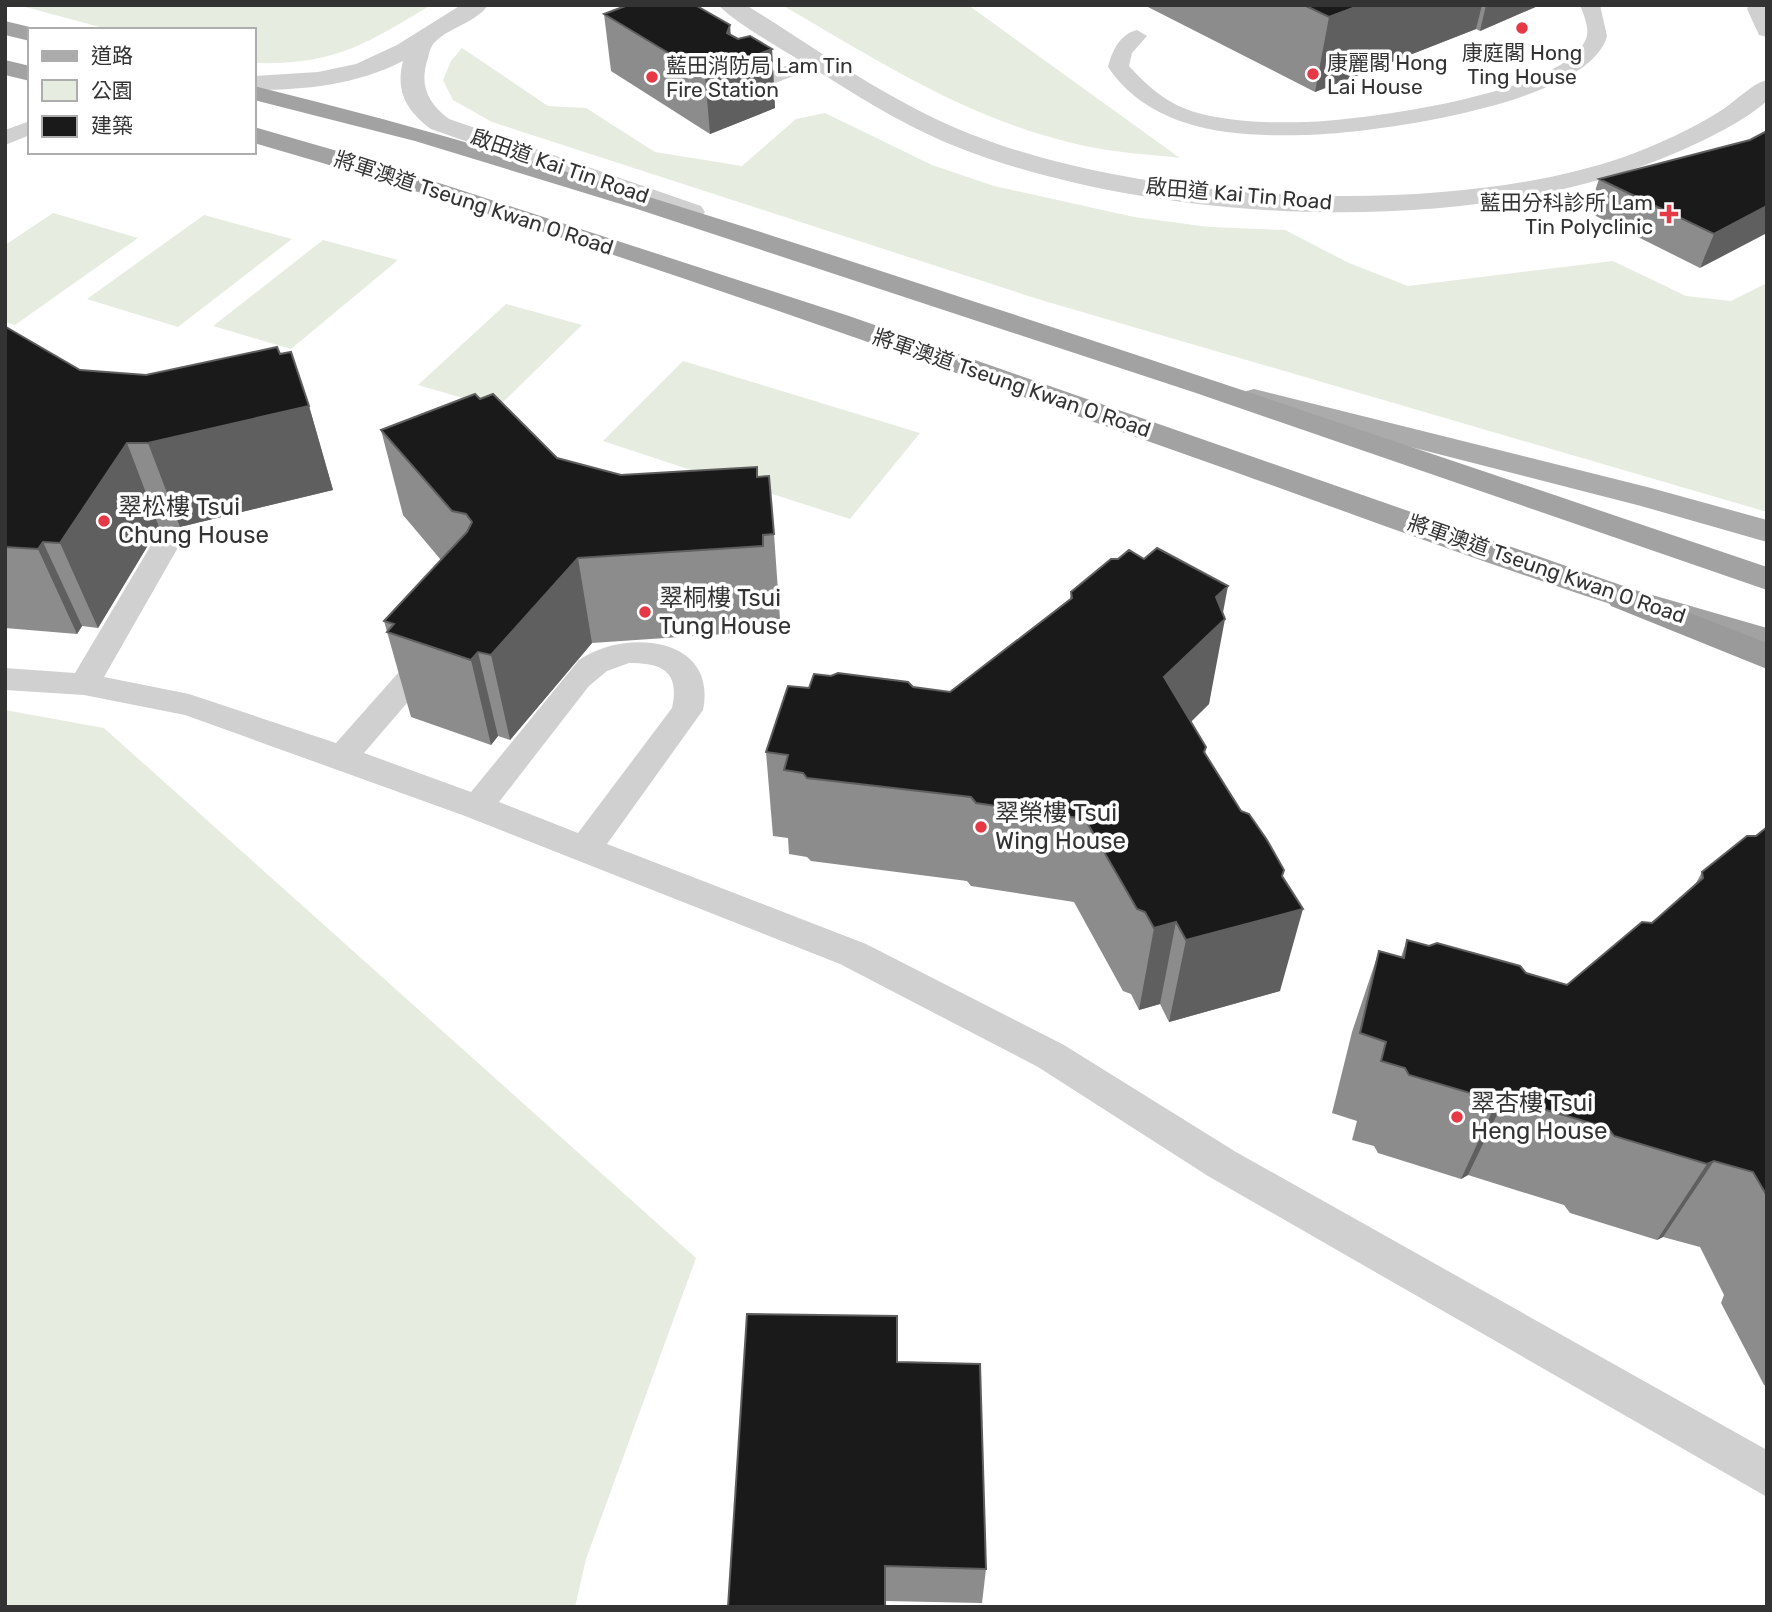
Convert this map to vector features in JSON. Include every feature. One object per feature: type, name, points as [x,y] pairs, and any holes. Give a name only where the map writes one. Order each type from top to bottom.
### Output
[{"type":"highway","points":[[5,28],[28,34]]},
{"type":"highway","points":[[5,67],[28,73]]},
{"type":"highway","name":"將軍澳道 Tseung Kwan O Road","points":[[256,94],[424,136],[775,245],[1207,387],[1767,579]]},
{"type":"highway","name":"將軍澳道 Tseung Kwan O Road","points":[[256,136],[356,164],[839,321],[1623,598],[1767,640]]},
{"type":"highway","points":[[1623,598],[1767,657]]},
{"type":"main road","name":"將軍澳道 Tseung Kwan O Road","points":[[1207,387],[1638,495],[1767,531]]},
{"type":"street","points":[[256,83],[315,80],[381,63],[477,5]]},
{"type":"street","name":"啟田道 Kai Tin Road","points":[[730,5],[914,120],[982,148],[1055,169],[1136,186],[1221,197],[1307,202],[1393,202],[1472,196],[1597,174],[1681,143],[1724,119],[1765,91]]},
{"type":"street","name":"啟田道 Kai Tin Road","points":[[425,36],[416,55],[411,86],[419,108],[440,124],[680,208],[775,245]]},
{"type":"lane","points":[[1137,36],[1122,51],[1118,67],[1128,84],[1148,100],[1187,114],[1244,127],[1316,130],[1402,120],[1449,111],[1492,99],[1554,75],[1584,58],[1595,44],[1598,28],[1590,5]]},
{"type":"lane","points":[[743,89],[817,60]]},
{"type":"lane","points":[[5,138],[28,128]]},
{"type":"lane","points":[[84,684],[170,537]]},
{"type":"lane","points":[[342,757],[455,628]]},
{"type":"lane","points":[[477,807],[586,669],[617,654],[636,652],[672,660],[684,670],[691,682],[692,696],[687,710],[585,848]]},
{"type":"lane","points":[[5,679],[84,684],[189,705],[477,807],[853,954],[1051,1055],[1222,1164],[1764,1476]]},
{"type":"green space","points":[[18,5],[431,5],[348,50],[282,63],[256,63],[256,28],[104,28]]},
{"type":"green space","points":[[782,5],[968,5],[1180,158],[1085,146],[1003,122],[891,69]]},
{"type":"green space","points":[[462,48],[548,106],[586,108],[655,152],[742,166],[796,119],[825,113],[932,165],[994,186],[1134,217],[1209,227],[1285,230],[1349,263],[1408,286],[1613,261],[1686,296],[1731,301],[1767,283],[1767,512],[1041,300],[492,122],[453,100],[443,80],[451,61]]},
{"type":"green space","points":[[53,213],[138,238],[15,325],[5,322],[5,245]]},
{"type":"green space","points":[[204,215],[292,239],[178,327],[87,299]]},
{"type":"green space","points":[[323,240],[398,260],[291,349],[213,326]]},
{"type":"green space","points":[[506,304],[582,325],[497,408],[418,385]]},
{"type":"green space","points":[[683,361],[920,433],[850,519],[769,493],[678,484],[691,470],[603,441]]},
{"type":"green space","points":[[5,710],[104,728],[696,1258],[586,1559],[575,1607],[5,1607]]},
{"type":"building","points":[[628,5],[695,5],[730,25],[727,33],[738,39],[750,36],[772,49],[705,75],[604,14]]},
{"type":"building","points":[[1304,5],[1361,5],[1329,17]]},
{"type":"building","points":[[1767,131],[1767,206],[1714,234],[1599,179],[1750,140]]},
{"type":"building","points":[[6,327],[80,370],[146,375],[277,347],[280,354],[291,352],[309,406],[148,443],[127,443],[60,543],[43,542],[38,549],[5,547]]},
{"type":"building","points":[[475,394],[480,399],[493,394],[557,458],[621,475],[757,467],[757,477],[769,476],[774,534],[763,535],[763,546],[578,558],[491,655],[478,652],[471,660],[387,632],[394,624],[384,621],[467,532],[472,522],[466,514],[452,511],[381,430]]},
{"type":"building","points":[[1157,548],[1228,586],[1216,597],[1225,619],[1164,677],[1206,747],[1204,752],[1241,811],[1249,814],[1267,840],[1284,870],[1282,876],[1303,909],[1186,940],[1176,922],[1154,928],[1145,912],[1137,909],[1085,819],[976,803],[971,797],[807,778],[803,773],[784,770],[788,755],[766,752],[788,686],[809,688],[814,674],[831,676],[838,673],[908,682],[913,687],[950,692],[1072,598],[1071,592],[1111,559],[1118,559],[1129,550],[1144,559]]},
{"type":"building","points":[[1767,827],[1767,1196],[1753,1172],[1714,1161],[1707,1164],[1614,1136],[1608,1128],[1505,1098],[1497,1101],[1409,1075],[1405,1068],[1381,1061],[1386,1042],[1360,1033],[1379,951],[1404,958],[1407,940],[1429,946],[1437,943],[1520,966],[1526,973],[1567,985],[1642,922],[1652,923],[1703,878],[1702,872],[1747,836],[1756,836]]},
{"type":"building","points":[[747,1314],[897,1316],[897,1362],[980,1364],[986,1569],[885,1566],[885,1607],[728,1607]]},
{"type":"place","name":"康庭閣 Hong Ting House","points":[[1522,28]]},
{"type":"place","name":"康麗閣 Hong Lai House","points":[[1313,74]]},
{"type":"place","name":"藍田消防局 Lam Tin Fire Station","points":[[652,77]]},
{"type":"place","name":"藍田分科診所 Lam Tin Polyclinic","points":[[1669,214]]},
{"type":"place","name":"翠松樓 Tsui Chung House","points":[[104,521]]},
{"type":"place","name":"翠桐樓 Tsui Tung House","points":[[645,612]]},
{"type":"place","name":"翠榮樓 Tsui Wing House","points":[[981,827]]},
{"type":"place","name":"翠杏樓 Tsui Heng House","points":[[1457,1117]]}]
